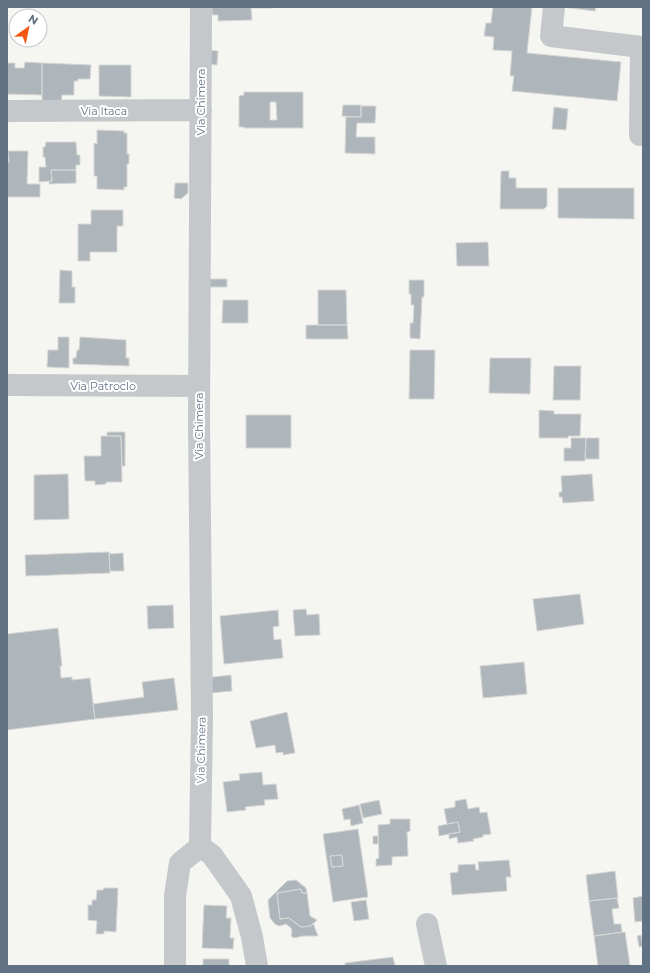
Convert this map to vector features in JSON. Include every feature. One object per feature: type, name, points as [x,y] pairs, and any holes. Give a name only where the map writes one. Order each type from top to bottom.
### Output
[{"type":"street","name":"Via Chimera","points":[[200,846],[202,717],[199,386],[201,7]]},
{"type":"street","points":[[554,7],[551,36],[641,47],[640,135]]},
{"type":"street","name":"Via Itaca","points":[[7,112],[201,110]]},
{"type":"street","name":"Via Patroclo","points":[[7,385],[199,386]]},
{"type":"street","points":[[175,966],[175,896],[180,863],[200,846],[212,855],[241,896],[252,937],[257,966]]},
{"type":"street","points":[[427,924],[436,966]]},
{"type":"building","points":[[212,7],[273,8],[251,8],[252,20],[218,21],[218,15],[212,15]]},
{"type":"building","points":[[493,7],[532,7],[527,53],[621,62],[617,101],[512,91],[514,76],[510,76],[512,51],[493,50],[494,37],[484,36],[486,23],[491,23]]},
{"type":"building","points":[[563,7],[578,7],[578,9]]},
{"type":"building","points":[[578,7],[596,7],[595,11],[578,9]]},
{"type":"building","points":[[206,50],[218,51],[217,65],[205,64]]},
{"type":"building","points":[[25,62],[42,63],[42,95],[7,94],[7,63],[15,63],[15,68],[24,68]]},
{"type":"building","points":[[42,63],[91,65],[90,79],[78,79],[78,81],[74,81],[74,95],[62,95],[61,103],[42,103]]},
{"type":"building","points":[[99,65],[131,65],[131,97],[99,96]]},
{"type":"building","points":[[244,92],[303,92],[303,128],[239,127],[239,96],[244,95]],"holes":[[[270,102],[276,102],[277,120],[270,120]]]},
{"type":"building","points":[[343,105],[361,105],[361,117],[342,116]]},
{"type":"building","points":[[361,106],[376,106],[375,123],[357,123],[356,137],[375,137],[375,154],[345,153],[346,117],[361,117]]},
{"type":"building","points":[[554,107],[568,109],[566,130],[552,129]]},
{"type":"building","points":[[97,130],[124,131],[124,133],[127,133],[127,154],[129,154],[129,164],[127,164],[127,187],[124,187],[124,190],[97,189],[97,176],[94,176],[94,143],[97,144]]},
{"type":"building","points":[[46,142],[76,142],[77,155],[80,155],[80,165],[76,165],[76,170],[51,170],[52,181],[39,182],[39,167],[46,167],[45,157],[43,157],[43,147],[45,147]]},
{"type":"building","points":[[8,151],[28,151],[27,184],[40,184],[40,197],[7,197],[7,162],[9,162]]},
{"type":"building","points":[[51,170],[76,170],[76,183],[49,184],[49,182],[52,181]]},
{"type":"building","points":[[501,171],[509,171],[509,178],[516,178],[516,188],[547,188],[547,206],[544,209],[500,209]]},
{"type":"building","points":[[175,183],[188,183],[188,193],[181,199],[174,198]]},
{"type":"building","points":[[558,188],[634,188],[634,219],[558,218]]},
{"type":"building","points":[[91,210],[123,210],[123,226],[117,226],[117,252],[90,252],[90,261],[78,261],[78,224],[91,224]]},
{"type":"building","points":[[488,242],[489,266],[457,266],[456,243]]},
{"type":"building","points":[[60,270],[72,271],[72,287],[75,287],[75,303],[59,303]]},
{"type":"building","points":[[203,279],[227,279],[227,287],[203,287]]},
{"type":"building","points":[[409,280],[424,280],[420,339],[410,338],[410,323],[413,323],[414,305],[411,305]]},
{"type":"building","points":[[318,290],[346,290],[347,325],[318,325]]},
{"type":"building","points":[[223,300],[248,300],[248,323],[222,323]]},
{"type":"building","points":[[306,325],[347,325],[348,339],[306,339]]},
{"type":"building","points":[[58,337],[69,337],[69,368],[47,367],[48,350],[58,350]]},
{"type":"building","points":[[80,337],[126,340],[126,358],[129,358],[129,366],[73,364],[73,358],[76,358],[77,350],[79,350]]},
{"type":"building","points":[[410,350],[435,350],[434,399],[409,399]]},
{"type":"building","points":[[490,358],[531,358],[530,394],[489,393]]},
{"type":"building","points":[[554,366],[581,366],[580,400],[553,400]]},
{"type":"building","points":[[539,410],[554,411],[554,414],[581,414],[580,436],[568,436],[568,438],[539,438]]},
{"type":"building","points":[[246,415],[291,415],[291,448],[246,448]]},
{"type":"building","points":[[107,432],[125,432],[125,466],[122,466],[121,436],[107,436]]},
{"type":"building","points":[[101,436],[121,436],[122,482],[106,482],[106,484],[95,485],[95,481],[85,481],[84,456],[101,456]]},
{"type":"building","points":[[571,438],[586,438],[585,461],[564,461],[564,448],[571,448]]},
{"type":"building","points":[[586,438],[599,438],[599,459],[585,459]]},
{"type":"building","points":[[68,474],[69,519],[34,520],[34,475]]},
{"type":"building","points":[[592,474],[594,501],[563,503],[562,497],[559,497],[559,492],[562,492],[561,476]]},
{"type":"building","points":[[109,552],[110,573],[26,576],[25,555]]},
{"type":"building","points":[[123,553],[124,571],[110,571],[109,554]]},
{"type":"building","points":[[580,594],[584,624],[537,631],[533,599]]},
{"type":"building","points":[[173,605],[174,628],[148,629],[147,606]]},
{"type":"building","points":[[306,609],[307,615],[319,614],[320,635],[295,636],[293,610]]},
{"type":"building","points":[[278,610],[279,626],[273,627],[274,640],[281,639],[283,658],[224,664],[220,616]]},
{"type":"building","points":[[58,628],[62,666],[60,666],[61,678],[72,677],[72,680],[90,678],[95,719],[7,730],[7,634]]},
{"type":"building","points":[[524,662],[527,694],[483,698],[480,666]]},
{"type":"building","points":[[231,675],[232,691],[211,693],[204,678]]},
{"type":"building","points":[[174,678],[178,710],[95,719],[93,704],[144,697],[142,682]]},
{"type":"building","points":[[287,712],[295,753],[283,755],[283,752],[276,753],[275,745],[256,748],[250,721]]},
{"type":"building","points":[[262,772],[263,785],[276,784],[278,799],[264,800],[265,805],[245,807],[246,810],[227,812],[223,782],[240,780],[239,774]]},
{"type":"building","points":[[466,799],[468,809],[479,807],[480,813],[487,812],[491,834],[473,839],[474,841],[458,843],[457,837],[449,839],[449,834],[460,832],[458,822],[447,824],[444,809],[455,807],[455,801]]},
{"type":"building","points":[[379,800],[382,814],[363,818],[360,804]]},
{"type":"building","points":[[359,805],[363,823],[351,826],[350,819],[344,820],[342,809]]},
{"type":"building","points":[[390,819],[410,819],[410,831],[407,832],[408,856],[392,857],[392,865],[376,866],[376,859],[379,858],[378,825],[390,824]]},
{"type":"building","points":[[458,822],[460,832],[439,836],[438,826]]},
{"type":"building","points":[[358,829],[368,897],[333,902],[323,834]],"holes":[[[342,855],[343,866],[332,867],[330,856]]]},
{"type":"building","points":[[373,836],[378,836],[378,844],[373,844]]},
{"type":"building","points":[[342,855],[343,866],[332,867],[330,856]]},
{"type":"building","points":[[509,860],[511,877],[506,877],[507,891],[452,895],[450,873],[458,872],[458,865],[475,864],[476,870],[479,870],[478,862]]},
{"type":"building","points":[[615,871],[618,898],[589,901],[586,875]]},
{"type":"building","points":[[296,880],[306,888],[307,893],[302,893],[301,889],[277,893],[280,919],[289,918],[301,927],[311,926],[313,923],[318,936],[303,936],[294,938],[291,936],[291,928],[286,924],[279,926],[270,918],[268,900],[287,881]]},
{"type":"building","points":[[104,888],[118,888],[116,932],[104,931],[104,934],[96,934],[97,921],[88,920],[88,905],[92,905],[92,900],[96,900],[97,890],[103,890]]},
{"type":"building","points":[[301,889],[302,893],[307,893],[310,916],[317,920],[311,926],[301,927],[289,918],[280,919],[277,893]]},
{"type":"building","points":[[643,896],[643,921],[635,922],[633,898]]},
{"type":"building","points":[[617,898],[619,908],[612,909],[614,924],[621,924],[622,932],[594,936],[589,901]]},
{"type":"building","points":[[366,900],[369,919],[354,921],[351,902]]},
{"type":"building","points":[[204,905],[227,906],[226,918],[231,918],[230,938],[234,938],[233,949],[202,948]]},
{"type":"building","points":[[625,932],[630,966],[598,966],[594,936]]},
{"type":"building","points":[[641,935],[643,946],[639,947],[637,936]]},
{"type":"building","points":[[393,957],[395,966],[345,966],[345,963]]},
{"type":"building","points":[[203,959],[229,959],[229,966],[203,966]]}]
